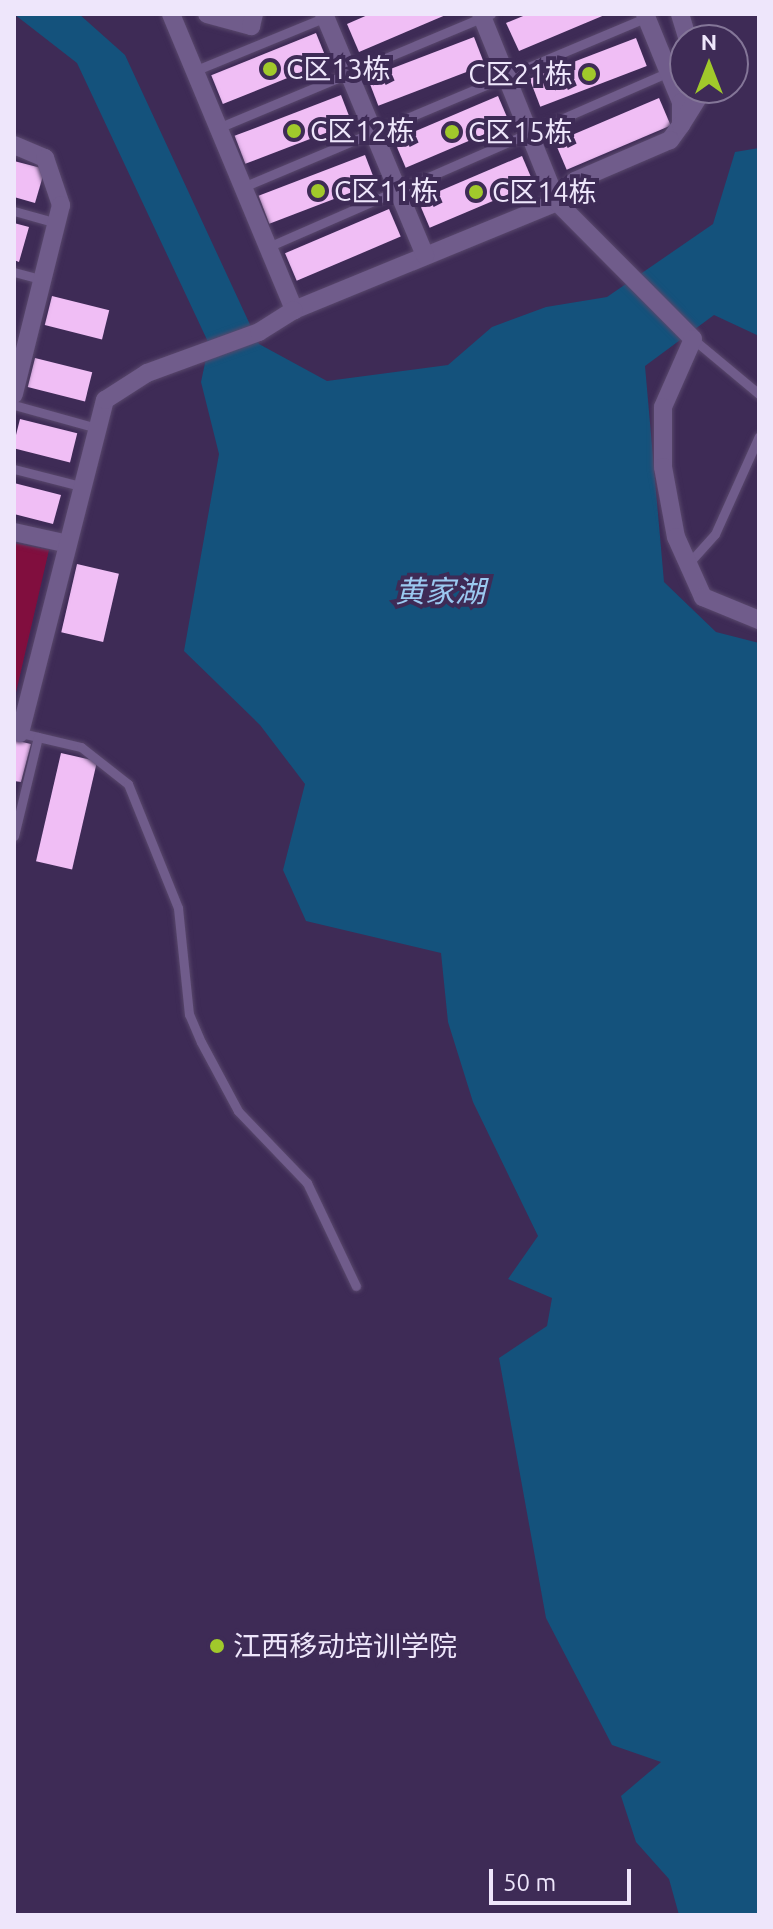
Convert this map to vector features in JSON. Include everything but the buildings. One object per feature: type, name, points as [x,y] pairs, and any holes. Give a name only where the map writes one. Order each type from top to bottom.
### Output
[{"type":"street","points":[[171,14],[294,310]]},
{"type":"street","points":[[207,14],[251,26],[254,14]]},
{"type":"street","points":[[327,15],[425,256]]},
{"type":"street","points":[[485,15],[506,77],[557,202],[693,339],[675,368],[660,439],[686,567],[703,597],[759,620]]},
{"type":"street","points":[[646,16],[668,72],[681,125]]},
{"type":"street","points":[[24,734],[64,543],[105,400],[186,358],[259,332],[294,310],[557,202],[575,181],[670,140],[694,104]]},
{"type":"street","points":[[14,145],[45,158],[61,205],[43,280],[21,339],[14,394]]},
{"type":"street","points":[[14,532],[64,543]]},
{"type":"lane","points":[[194,71],[327,15]]},
{"type":"lane","points":[[218,128],[485,15]]},
{"type":"lane","points":[[243,187],[646,16]]},
{"type":"lane","points":[[268,247],[668,72]]},
{"type":"lane","points":[[14,211],[57,223]]},
{"type":"lane","points":[[14,272],[43,280]]},
{"type":"lane","points":[[693,339],[759,394]]},
{"type":"lane","points":[[14,405],[97,428]]},
{"type":"lane","points":[[686,567],[715,534],[759,436]]},
{"type":"lane","points":[[14,469],[80,486]]},
{"type":"lane","points":[[14,836],[24,734],[81,747],[128,784],[178,908],[189,1014],[201,1042],[238,1111],[307,1183],[356,1286]]},
{"type":"shaded area","points":[[14,543],[49,550],[14,701]]},
{"type":"water","name":"黄家湖","points":[[14,14],[79,14],[125,55],[259,344],[327,381],[448,365],[492,327],[546,307],[607,297],[713,224],[735,152],[759,148],[759,336],[714,315],[645,366],[664,582],[716,632],[759,643],[759,1915],[679,1915],[669,1879],[636,1842],[621,1796],[661,1762],[612,1745],[546,1618],[499,1358],[547,1326],[552,1298],[508,1279],[538,1236],[473,1102],[448,1022],[441,953],[306,921],[283,870],[305,784],[260,725],[184,651],[219,454],[201,382],[209,344],[77,63]]},
{"type":"place","name":"C区13栋","points":[[270,69]]},
{"type":"place","name":"C区21栋","points":[[589,74]]},
{"type":"place","name":"C区12栋","points":[[294,131]]},
{"type":"place","name":"C区15栋","points":[[452,132]]},
{"type":"place","name":"C区11栋","points":[[318,191]]},
{"type":"place","name":"C区14栋","points":[[476,192]]},
{"type":"place","name":"江西移动培训学院","points":[[217,1646]]}]
